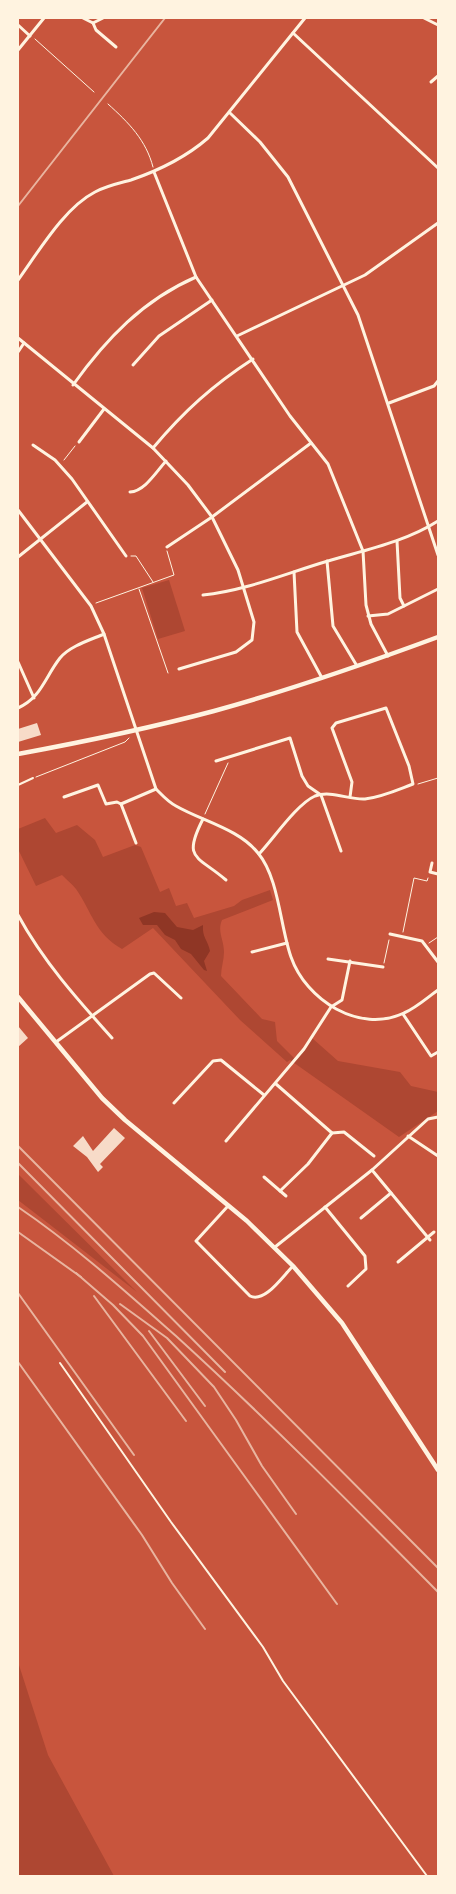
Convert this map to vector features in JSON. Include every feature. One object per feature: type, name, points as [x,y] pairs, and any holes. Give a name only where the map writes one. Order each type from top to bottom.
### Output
[{"type":"street","points":[[18,50],[44,18]]},
{"type":"street","points":[[83,18],[93,23],[96,30],[116,47]]},
{"type":"street","points":[[93,23],[103,18]]},
{"type":"street","points":[[18,280],[76,204],[97,191],[154,172],[191,153],[230,112],[305,18]]},
{"type":"street","points":[[424,18],[438,25]]},
{"type":"street","points":[[18,25],[30,36]]},
{"type":"street","points":[[293,33],[438,168]]},
{"type":"street","points":[[431,82],[438,76]]},
{"type":"street","points":[[230,112],[260,142],[288,177],[344,287],[365,332],[438,555]]},
{"type":"street","points":[[154,172],[196,277],[290,416],[328,464],[363,551],[368,616],[388,656]]},
{"type":"street","points":[[237,336],[344,287],[372,271],[438,223]]},
{"type":"street","points":[[73,385],[97,352],[126,322],[153,300],[196,277]]},
{"type":"street","points":[[133,365],[159,336],[212,300]]},
{"type":"street","points":[[18,338],[166,461],[188,485],[212,517],[225,540],[244,587],[254,622],[252,640],[236,652],[179,669]]},
{"type":"street","points":[[18,352],[24,343]]},
{"type":"street","points":[[152,448],[197,399],[253,359]]},
{"type":"street","points":[[389,403],[434,386],[438,381]]},
{"type":"street","points":[[79,442],[104,409]]},
{"type":"street","points":[[167,547],[212,517],[311,443]]},
{"type":"street","points":[[33,445],[60,465],[76,484],[126,556]]},
{"type":"street","points":[[130,492],[135,492],[149,481],[166,461]]},
{"type":"street","points":[[18,557],[87,502]]},
{"type":"street","points":[[18,510],[91,606],[104,634],[156,789],[174,806],[242,839],[259,854],[268,871],[287,943],[300,976],[313,992],[331,1007],[347,1015],[371,1019],[403,1014],[438,990]]},
{"type":"street","points":[[202,595],[244,587],[396,541],[424,532],[438,521]]},
{"type":"street","points":[[396,541],[400,598],[404,606]]},
{"type":"street","points":[[327,561],[333,626],[356,666]]},
{"type":"street","points":[[294,572],[297,632],[322,678]]},
{"type":"street","points":[[368,616],[388,614],[438,589]]},
{"type":"street","points":[[18,708],[34,698],[60,657],[70,650],[104,634]]},
{"type":"street","points":[[18,754],[136,730],[215,711],[322,678],[438,637]]},
{"type":"street","points":[[18,662],[34,698]]},
{"type":"street","points":[[259,854],[302,805],[316,796],[363,799],[383,796],[413,784],[386,708],[336,723],[332,728],[352,782],[350,797]]},
{"type":"street","points":[[216,761],[290,738],[302,776],[308,786],[321,795],[341,851]]},
{"type":"street","points":[[64,797],[98,785],[106,804],[117,802],[122,804],[156,789]]},
{"type":"street","points":[[122,804],[136,843]]},
{"type":"street","points":[[203,819],[192,845],[193,851],[198,859],[226,880]]},
{"type":"street","points":[[432,863],[430,872],[438,874]]},
{"type":"street","points":[[18,915],[38,950],[112,1038]]},
{"type":"street","points":[[390,934],[422,941],[427,945],[438,962]]},
{"type":"street","points":[[252,952],[287,943]]},
{"type":"street","points":[[328,959],[383,967]]},
{"type":"street","points":[[226,1141],[276,1084],[315,1034],[331,1007],[342,1000],[350,961]]},
{"type":"street","points":[[55,1042],[150,974],[154,974],[181,998]]},
{"type":"street","points":[[18,997],[102,1098],[125,1120],[229,1205],[275,1247],[292,1266],[342,1323],[438,1470]]},
{"type":"street","points":[[403,1014],[431,1056],[438,1052]]},
{"type":"street","points":[[174,1103],[213,1061],[220,1060],[264,1096]]},
{"type":"street","points":[[276,1084],[332,1133],[344,1132],[374,1156]]},
{"type":"street","points":[[275,1247],[372,1170],[428,1119],[438,1117]]},
{"type":"street","points":[[280,1190],[308,1164],[332,1133]]},
{"type":"street","points":[[408,1136],[438,1156]]},
{"type":"street","points":[[372,1170],[429,1238]]},
{"type":"street","points":[[264,1177],[286,1196]]},
{"type":"street","points":[[361,1218],[391,1193]]},
{"type":"street","points":[[229,1205],[196,1240],[250,1296],[255,1298],[263,1297],[292,1266]]},
{"type":"street","points":[[325,1207],[366,1256],[366,1269],[348,1286]]},
{"type":"street","points":[[398,1262],[434,1232]]},
{"type":"lane","points":[[18,785],[33,778]]},
{"type":"lane","points":[[60,1363],[171,1522],[263,1647],[283,1681],[427,1876]]},
{"type":"path","points":[[30,36],[38,40],[94,92]]},
{"type":"path","points":[[108,104],[134,127],[150,155],[154,172]]},
{"type":"path","points":[[60,465],[79,442]]},
{"type":"path","points":[[91,606],[174,575],[167,547]]},
{"type":"path","points":[[126,556],[136,556],[153,583]]},
{"type":"path","points":[[138,588],[168,673]]},
{"type":"path","points":[[33,778],[124,742],[136,730]]},
{"type":"path","points":[[206,811],[231,755]]},
{"type":"path","points":[[413,784],[423,784],[438,778]]},
{"type":"path","points":[[402,936],[414,878],[427,881],[430,872]]},
{"type":"path","points":[[383,967],[390,934]]},
{"type":"path","points":[[427,945],[438,937]]},
{"type":"shaded area","points":[[169,580],[185,631],[158,639],[142,588]]},
{"type":"shaded area","points":[[45,818],[56,833],[77,825],[95,840],[103,857],[135,845],[141,847],[160,892],[169,888],[176,906],[187,903],[194,918],[234,906],[242,900],[270,890],[273,900],[222,920],[220,932],[224,952],[221,976],[262,1019],[275,1022],[277,1041],[295,1059],[312,1038],[338,1061],[400,1072],[411,1086],[438,1092],[438,1111],[399,1137],[290,1060],[287,1062],[240,1020],[153,928],[122,949],[106,937],[76,889],[62,875],[36,886],[18,849],[18,829]]},
{"type":"shaded area","points":[[154,912],[165,913],[177,927],[193,930],[203,925],[203,933],[210,951],[204,961],[207,971],[191,954],[181,949],[175,940],[165,935],[157,925],[143,925],[139,918]]},
{"type":"shaded area","points":[[18,1174],[137,1292],[18,1200]]},
{"type":"shaded area","points":[[18,1662],[48,1755],[114,1876],[18,1876]]},
{"type":"building","points":[[37,723],[41,735],[18,742],[18,729]]},
{"type":"building","points":[[18,1026],[28,1038],[18,1047]]},
{"type":"building","points":[[114,1128],[125,1138],[100,1164],[103,1167],[98,1172],[87,1157],[73,1146],[83,1136],[93,1151]]},
{"type":"railway","points":[[18,206],[165,18]]},
{"type":"railway","points":[[18,1146],[438,1568]]},
{"type":"railway","points":[[18,1163],[225,1372]]},
{"type":"railway","points":[[18,1207],[118,1285],[210,1367],[341,1494],[438,1592]]},
{"type":"railway","points":[[18,1232],[81,1277]]},
{"type":"railway","points":[[76,1273],[113,1305],[143,1336],[337,1604]]},
{"type":"railway","points":[[18,1293],[134,1455]]},
{"type":"railway","points":[[94,1296],[186,1421]]},
{"type":"railway","points":[[120,1304],[167,1338],[214,1387],[236,1420],[262,1466],[296,1514]]},
{"type":"railway","points":[[149,1331],[205,1406]]},
{"type":"railway","points":[[18,1362],[142,1535],[172,1583],[205,1629]]}]
